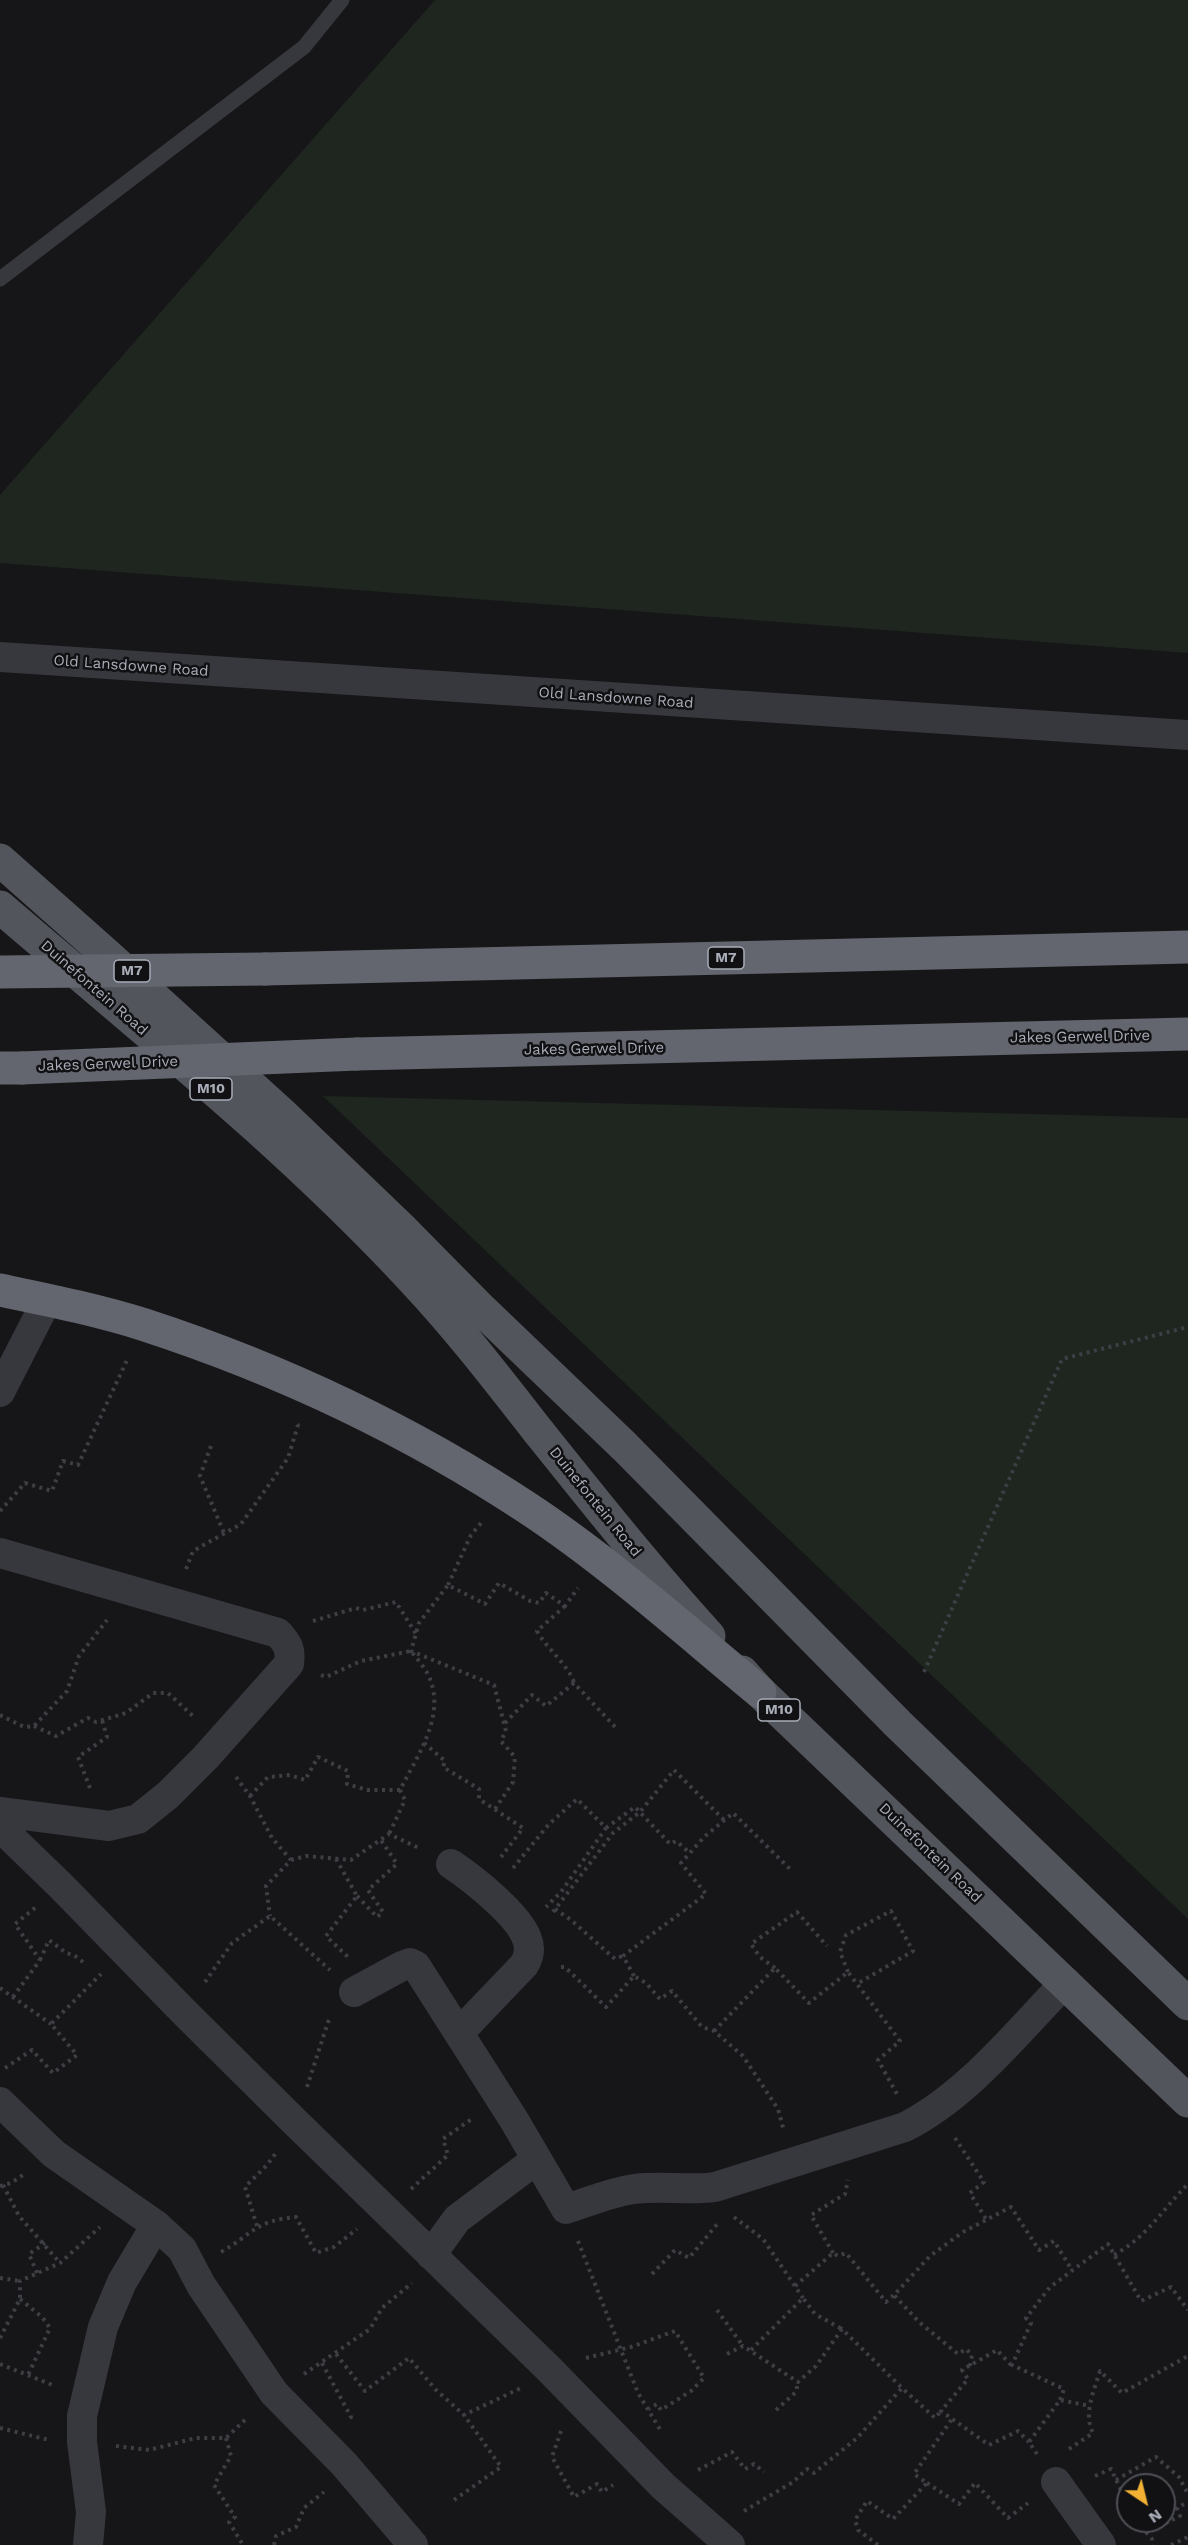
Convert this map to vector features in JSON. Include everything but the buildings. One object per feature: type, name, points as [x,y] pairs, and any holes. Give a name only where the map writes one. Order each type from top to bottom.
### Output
[{"type":"highway","name":"M7","points":[[0,972],[265,969],[1188,947]]},
{"type":"highway","name":"Jakes Gerwel Drive","points":[[11,1068],[357,1054],[1188,1034]]},
{"type":"highway","points":[[0,1290],[144,1325],[243,1360],[350,1408],[445,1457],[530,1510],[760,1692]]},
{"type":"main road","name":"M10","points":[[0,860],[248,1084],[404,1231],[482,1310],[625,1447],[898,1724],[1188,2004]]},
{"type":"main road","name":"Duinefontein Road","points":[[0,907],[280,1149],[413,1280],[469,1343],[581,1486],[665,1588],[760,1692],[1188,2101]]},
{"type":"street","name":"Old Lansdowne Road","points":[[0,657],[1188,735]]},
{"type":"street","name":"Old Lansdowne Road","points":[[0,671],[44,661]]},
{"type":"street","points":[[0,1392],[47,1300]]},
{"type":"street","points":[[0,1553],[129,1592],[278,1633],[290,1658],[215,1746],[168,1795],[138,1819],[109,1826],[0,1812]]},
{"type":"street","points":[[0,1827],[184,2012],[548,2368],[663,2486],[722,2538]]},
{"type":"street","points":[[452,1864],[479,1883],[525,1948],[459,2033]]},
{"type":"street","points":[[363,1986],[402,1966],[411,1963],[416,1965],[566,2209],[632,2189],[660,2187],[685,2190],[721,2200],[794,2161],[905,2127],[954,2097],[1066,1982]]},
{"type":"street","points":[[0,2102],[54,2154],[156,2225],[182,2249],[201,2285],[274,2393],[350,2472],[413,2545]]},
{"type":"street","points":[[431,2255],[457,2219],[537,2159]]},
{"type":"street","points":[[88,2545],[91,2512],[82,2442],[82,2416],[103,2326],[122,2282],[156,2225]]},
{"type":"street","points":[[1056,2482],[1101,2545]]},
{"type":"lane","points":[[0,279],[303,47],[342,0]]},
{"type":"path","points":[[0,1511],[25,1483],[52,1491],[63,1461],[78,1465],[144,1325]]},
{"type":"path","points":[[924,1672],[1062,1359],[1188,1327]]},
{"type":"path","points":[[172,1604],[193,1551],[241,1524],[288,1458],[298,1425],[273,1410],[290,1381]]},
{"type":"path","points":[[211,1446],[200,1476],[224,1533]]},
{"type":"path","points":[[411,1651],[418,1623],[448,1585],[471,1535],[505,1494]]},
{"type":"path","points":[[598,1562],[565,1606],[537,1631],[545,1646],[572,1675],[574,1683],[617,1729]]},
{"type":"path","points":[[448,1585],[485,1604],[500,1583],[530,1601],[540,1603],[546,1593],[565,1606]]},
{"type":"path","points":[[34,1726],[67,1691],[79,1656],[129,1592]]},
{"type":"path","points":[[416,1635],[396,1602],[363,1610],[356,1608],[314,1620],[290,1658],[326,1677],[362,1661],[411,1651],[494,1685],[506,1731],[501,1741],[515,1757],[513,1782],[495,1809]]},
{"type":"path","points":[[400,1790],[428,1736],[435,1702],[431,1681],[411,1651]]},
{"type":"path","points":[[505,1724],[532,1695],[546,1706],[574,1683]]},
{"type":"path","points":[[0,1716],[24,1727],[34,1726],[56,1736],[88,1718],[96,1722],[126,1713],[153,1693],[168,1693],[206,1728],[215,1746],[250,1796],[272,1838],[291,1860]]},
{"type":"path","points":[[102,1720],[107,1737],[78,1757],[88,1787],[138,1819]]},
{"type":"path","points":[[424,1743],[445,1761],[443,1767],[478,1789],[479,1798],[524,1828],[502,1857]]},
{"type":"path","points":[[250,1796],[268,1777],[290,1775],[305,1780],[318,1757],[348,1771],[347,1784],[367,1790],[400,1790]]},
{"type":"path","points":[[525,1948],[613,1833],[640,1812],[674,1770],[724,1820]]},
{"type":"path","points":[[363,1986],[270,1916],[266,1886],[291,1860],[306,1856],[351,1860],[381,1840],[390,1833],[405,1800],[400,1790]]},
{"type":"path","points":[[479,1883],[492,1854],[502,1857],[514,1869],[549,1824],[577,1799],[606,1828]]},
{"type":"path","points":[[525,1948],[606,1828],[635,1807],[670,1844],[676,1841],[690,1853]]},
{"type":"path","points":[[555,1909],[615,1959],[623,1956],[706,1894],[681,1863],[704,1836],[733,1813],[792,1871]]},
{"type":"path","points":[[390,1833],[452,1864]]},
{"type":"path","points":[[336,1859],[357,1896],[377,1917],[383,1912],[368,1890],[397,1864],[381,1840]]},
{"type":"path","points":[[40,1960],[15,1924],[61,1886]]},
{"type":"path","points":[[357,1896],[326,1936],[363,1986]]},
{"type":"path","points":[[857,1984],[913,1951],[891,1911],[846,1935],[840,1952],[848,1972],[857,1984],[900,2041],[878,2060],[898,2095],[929,2114],[984,2182],[970,2193],[986,2219]]},
{"type":"path","points":[[827,1946],[796,1912],[751,1944],[760,1957],[775,1968],[809,2003],[848,1972]]},
{"type":"path","points":[[184,2012],[232,1943],[270,1916]]},
{"type":"path","points":[[13,1997],[40,1960],[50,1940],[66,1953],[74,1955],[84,1963]]},
{"type":"path","points":[[525,1948],[565,1967],[606,2007],[634,1976]]},
{"type":"path","points":[[51,2024],[124,1950]]},
{"type":"path","points":[[623,1956],[634,1976],[646,1983],[660,2000],[672,1991],[702,2027],[714,2031],[743,2056],[778,2109],[794,2161]]},
{"type":"path","points":[[93,1968],[101,1974]]},
{"type":"path","points":[[714,2031],[775,1968]]},
{"type":"path","points":[[0,1988],[51,2024],[77,2055],[53,2073],[32,2050],[0,2069]]},
{"type":"path","points":[[856,2141],[845,2194],[811,2215],[833,2253],[838,2256],[846,2253],[886,2302],[930,2256],[963,2232],[1011,2207],[1039,2250],[1054,2241],[1072,2270]]},
{"type":"path","points":[[1114,2255],[1131,2246],[1150,2229],[1167,2205],[1188,2184]]},
{"type":"path","points":[[3,2185],[19,2216],[45,2243],[60,2263]]},
{"type":"path","points":[[0,2278],[20,2281],[60,2263],[102,2226],[120,2200]]},
{"type":"path","points":[[652,2274],[675,2250],[689,2258],[721,2200],[763,2239],[815,2314],[842,2329],[935,2418],[968,2379],[962,2370],[998,2350],[1012,2365],[1064,2389],[1060,2400],[1029,2442]]},
{"type":"path","points":[[566,2209],[638,2393],[662,2433]]},
{"type":"path","points":[[37,2273],[29,2254],[45,2243]]},
{"type":"path","points":[[1012,2365],[1031,2323],[1026,2318],[1050,2287],[1108,2244],[1141,2301],[1171,2287],[1188,2310]]},
{"type":"path","points":[[795,2286],[833,2253]]},
{"type":"path","points":[[370,2329],[382,2308],[420,2276],[431,2255]]},
{"type":"path","points":[[0,2338],[20,2299],[20,2281]]},
{"type":"path","points":[[894,2295],[919,2322],[958,2355],[966,2349],[972,2355],[970,2366]]},
{"type":"path","points":[[751,2350],[803,2298]]},
{"type":"path","points":[[20,2299],[42,2317],[50,2328],[28,2375]]},
{"type":"path","points":[[717,2310],[743,2346],[798,2382]]},
{"type":"path","points":[[776,2410],[796,2392],[798,2382],[816,2366],[842,2329]]},
{"type":"path","points":[[727,2354],[743,2346]]},
{"type":"path","points":[[336,2354],[365,2391],[409,2358],[436,2390],[464,2415]]},
{"type":"path","points":[[1067,2450],[1093,2433],[1088,2424],[1090,2406],[1100,2371],[1122,2393],[1188,2356]]},
{"type":"path","points":[[0,2364],[86,2399]]},
{"type":"path","points":[[722,2538],[807,2469],[814,2473],[857,2438],[902,2388]]},
{"type":"path","points":[[1060,2400],[1090,2406]]},
{"type":"path","points":[[941,2411],[989,2445],[1018,2432],[1029,2442],[1056,2482],[1008,2518],[975,2483],[959,2504],[914,2474],[952,2419]]},
{"type":"path","points":[[226,2438],[231,2456],[214,2485],[235,2517],[229,2522],[243,2545]]},
{"type":"path","points":[[691,2473],[732,2452],[745,2469],[754,2464],[764,2472]]},
{"type":"path","points":[[1128,2473],[1156,2457],[1174,2473]]},
{"type":"path","points":[[274,2545],[276,2536],[296,2527],[304,2508],[350,2472]]},
{"type":"path","points":[[1176,2474],[1188,2494]]},
{"type":"path","points":[[878,2545],[858,2530],[855,2520],[867,2501],[893,2519],[927,2483]]},
{"type":"path","points":[[1176,2518],[1180,2516],[1177,2508],[1188,2502]]},
{"type":"path","points":[[1146,2533],[1152,2539],[1153,2545]]},
{"type":"path","points":[[1172,2545],[1188,2537]]},
{"type":"shaded area","points":[[435,0],[1188,0],[1188,653],[0,563],[0,495]]},
{"type":"shaded area","points":[[323,1096],[1188,1118],[1188,1919]]}]
